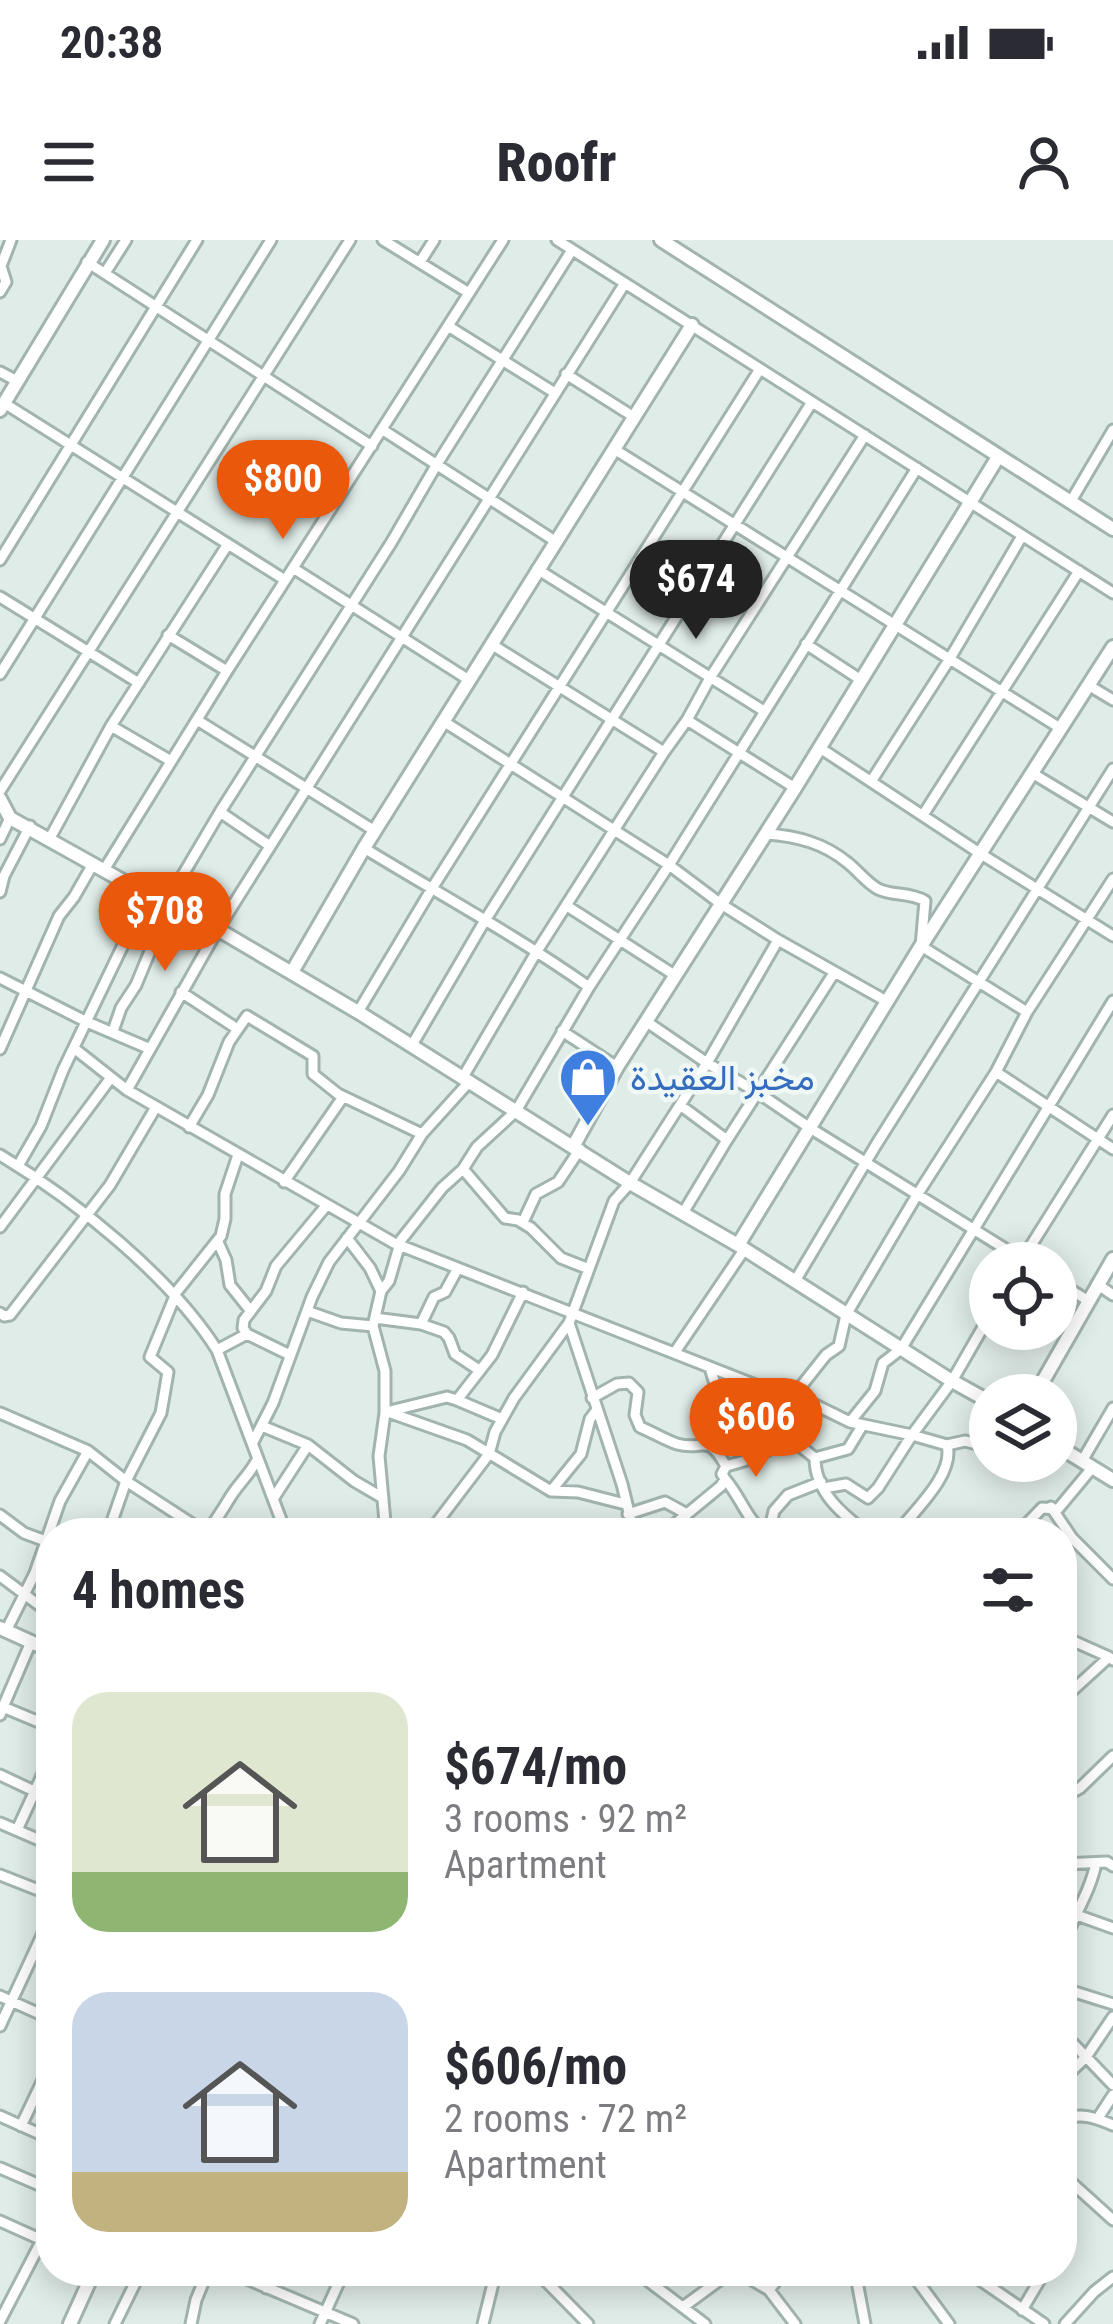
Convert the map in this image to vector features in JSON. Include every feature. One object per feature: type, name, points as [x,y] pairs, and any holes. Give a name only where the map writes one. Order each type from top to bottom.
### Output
[{"type":"street","points":[[0,292],[7,282],[1,266],[11,240]]},
{"type":"street","points":[[103,240],[2,406],[285,580]]},
{"type":"street","points":[[105,273],[126,240]]},
{"type":"street","points":[[0,560],[197,240]]},
{"type":"street","points":[[0,674],[272,240]]},
{"type":"street","points":[[350,240],[86,651],[0,795],[10,818],[168,900],[292,972],[969,1391]]},
{"type":"street","points":[[383,240],[470,292]]},
{"type":"street","points":[[420,262],[434,240]]},
{"type":"street","points":[[0,1049],[58,916],[99,867],[171,761],[503,240]]},
{"type":"street","points":[[557,240],[1113,592]]},
{"type":"street","points":[[661,240],[1113,529]]},
{"type":"street","points":[[113,1031],[154,944],[168,900],[572,250]]},
{"type":"street","points":[[87,262],[372,446]]},
{"type":"street","points":[[127,1090],[218,929],[625,283]]},
{"type":"street","points":[[448,326],[555,394]]},
{"type":"street","points":[[292,972],[364,848],[692,326]]},
{"type":"street","points":[[358,1012],[760,369]]},
{"type":"street","points":[[0,372],[17,381]]},
{"type":"street","points":[[566,374],[634,417]]},
{"type":"street","points":[[412,1045],[484,922],[812,401]]},
{"type":"street","points":[[383,430],[555,541]]},
{"type":"street","points":[[1071,501],[1113,430]]},
{"type":"street","points":[[253,1442],[329,1262],[467,1079],[537,951],[865,435]]},
{"type":"street","points":[[614,449],[1060,728]]},
{"type":"street","points":[[523,1222],[536,1194],[556,1183],[617,1067],[998,457]]},
{"type":"street","points":[[385,1518],[379,1456],[386,1412],[385,1371],[374,1322],[405,1235],[477,1147],[516,1111],[589,987],[917,468]]},
{"type":"street","points":[[872,780],[1022,536]]},
{"type":"street","points":[[50,838],[112,726],[228,544]]},
{"type":"street","points":[[293,568],[469,680]]},
{"type":"street","points":[[537,569],[764,711]]},
{"type":"street","points":[[923,814],[1079,571]]},
{"type":"street","points":[[0,597],[139,683]]},
{"type":"street","points":[[168,635],[227,671]]},
{"type":"street","points":[[491,644],[664,752]]},
{"type":"street","points":[[806,644],[861,680]]},
{"type":"street","points":[[675,1352],[921,946],[1113,647]]},
{"type":"street","points":[[1088,685],[1113,700]]},
{"type":"street","points":[[197,720],[375,831]]},
{"type":"street","points":[[687,720],[795,788]]},
{"type":"street","points":[[443,721],[778,940],[888,1002]]},
{"type":"street","points":[[112,726],[171,761]]},
{"type":"street","points":[[820,748],[1113,936]]},
{"type":"street","points":[[795,1281],[1113,769]]},
{"type":"street","points":[[1032,773],[1113,822]]},
{"type":"street","points":[[220,812],[271,846]]},
{"type":"street","points":[[0,838],[10,818]]},
{"type":"street","points":[[0,892],[30,826]]},
{"type":"street","points":[[766,834],[825,847],[879,890],[925,901],[921,946]]},
{"type":"street","points":[[364,848],[589,987]]},
{"type":"street","points":[[750,1518],[724,1479],[726,1466],[759,1455],[786,1435],[796,1399],[826,1355],[839,1346],[846,1316],[1027,1012],[1113,879]]},
{"type":"street","points":[[18,1166],[148,893]]},
{"type":"street","points":[[567,906],[676,976]]},
{"type":"street","points":[[440,1518],[489,1454],[514,1398],[570,1317],[612,1204],[707,1063],[778,940]]},
{"type":"street","points":[[921,946],[1027,1012]]},
{"type":"street","points":[[683,1213],[834,973]]},
{"type":"street","points":[[0,978],[148,1048]]},
{"type":"street","points":[[181,992],[236,1028]]},
{"type":"street","points":[[850,1422],[874,1390],[883,1363],[901,1349],[1113,1000]]},
{"type":"street","points":[[189,1127],[236,1028],[249,1016],[315,1058],[315,1077],[343,1096],[422,1133]]},
{"type":"street","points":[[647,1022],[991,1242]]},
{"type":"street","points":[[562,1031],[617,1067]]},
{"type":"street","points":[[74,1049],[155,1107],[400,1246],[523,1292],[570,1317],[675,1352],[850,1422],[946,1445],[969,1442]]},
{"type":"street","points":[[995,1072],[1113,1149]]},
{"type":"street","points":[[0,1227],[110,1079]]},
{"type":"street","points":[[284,1182],[343,1096]]},
{"type":"street","points":[[680,1105],[727,1139]]},
{"type":"street","points":[[0,1313],[10,1315],[110,1185],[155,1107]]},
{"type":"street","points":[[1035,1242],[1113,1115]]},
{"type":"street","points":[[0,1155],[87,1215],[175,1295],[217,1350],[280,1518]]},
{"type":"street","points":[[113,1518],[126,1480],[163,1407],[167,1372],[150,1357],[175,1295],[218,1242],[224,1226],[225,1194],[238,1155]]},
{"type":"street","points":[[463,1169],[505,1218],[523,1222],[561,1258],[589,1269]]},
{"type":"street","points":[[290,1355],[247,1334],[243,1324],[269,1286],[280,1259],[326,1206]]},
{"type":"street","points":[[347,1238],[382,1291]]},
{"type":"street","points":[[218,1242],[230,1285],[250,1310]]},
{"type":"street","points":[[1047,1374],[1113,1259]]},
{"type":"street","points":[[421,1324],[434,1297],[445,1292],[458,1268]]},
{"type":"street","points":[[1097,1284],[1113,1294]]},
{"type":"street","points":[[457,1400],[492,1355],[523,1292]]},
{"type":"street","points":[[1077,1294],[1087,1300]]},
{"type":"street","points":[[308,1311],[341,1323],[421,1324],[448,1335],[455,1354],[479,1370]]},
{"type":"street","points":[[570,1317],[630,1518]]},
{"type":"street","points":[[217,1350],[247,1334]]},
{"type":"street","points":[[772,1518],[788,1495],[823,1485],[846,1484],[868,1498],[970,1350]]},
{"type":"street","points":[[705,1443],[720,1425],[723,1403],[710,1366]]},
{"type":"street","points":[[592,1398],[629,1383],[639,1394],[635,1405],[638,1425],[680,1445],[705,1443],[726,1466]]},
{"type":"street","points":[[386,1412],[447,1397],[502,1419]]},
{"type":"street","points":[[1051,1507],[1058,1509],[1087,1465],[1113,1408]]},
{"type":"street","points":[[551,1491],[581,1454],[596,1411]]},
{"type":"street","points":[[386,1412],[467,1440],[551,1491],[578,1492],[627,1509],[664,1502],[688,1514]]},
{"type":"street","points":[[1,1415],[88,1451],[183,1518]]},
{"type":"street","points":[[262,1426],[308,1445],[383,1498]]},
{"type":"street","points":[[815,1458],[848,1449],[862,1426]]},
{"type":"street","points":[[786,1435],[815,1458],[816,1472],[835,1508],[848,1518]]},
{"type":"street","points":[[273,1499],[308,1445]]},
{"type":"street","points":[[909,1518],[939,1479],[949,1457],[946,1445]]},
{"type":"street","points":[[55,1518],[88,1451]]},
{"type":"street","points":[[1077,1458],[1113,1480]]},
{"type":"street","points":[[218,1518],[257,1460]]},
{"type":"street","points":[[683,1518],[724,1479]]},
{"type":"street","points":[[1031,1518],[1051,1507]]},
{"type":"street","points":[[1051,1507],[1058,1518]]},
{"type":"street","points":[[0,1515],[36,1537]]},
{"type":"street","points":[[1077,1543],[1113,1580]]},
{"type":"street","points":[[36,1571],[3,1630],[36,1644]]},
{"type":"street","points":[[0,1576],[36,1603]]},
{"type":"street","points":[[31,1642],[2,1711],[36,1722]]},
{"type":"street","points":[[1077,1643],[1112,1657],[1077,1687]]},
{"type":"street","points":[[1077,1789],[1113,1756]]},
{"type":"street","points":[[0,1775],[34,1792]]},
{"type":"street","points":[[17,1831],[36,1788]]},
{"type":"street","points":[[0,1823],[36,1839]]},
{"type":"street","points":[[1077,1865],[1107,1861]]},
{"type":"street","points":[[1077,1909],[1107,1861]]},
{"type":"street","points":[[0,1875],[36,1889]]},
{"type":"street","points":[[1077,1915],[1113,1928]]},
{"type":"street","points":[[0,2026],[5,1999],[36,1943]]},
{"type":"street","points":[[1077,1992],[1111,2002]]},
{"type":"street","points":[[5,1999],[36,2012]]},
{"type":"street","points":[[1077,2065],[1113,2017]]},
{"type":"street","points":[[1077,2048],[1113,2090],[1097,2118]]},
{"type":"street","points":[[21,2126],[36,2097]]},
{"type":"street","points":[[0,2116],[36,2132]]},
{"type":"street","points":[[1077,2118],[1097,2118],[1113,2125]]},
{"type":"street","points":[[2,2172],[36,2184]]},
{"type":"street","points":[[1077,2187],[1113,2219]]},
{"type":"street","points":[[0,2221],[36,2237]]},
{"type":"street","points":[[0,2321],[36,2258]]},
{"type":"street","points":[[1065,2324],[1113,2277]]},
{"type":"street","points":[[70,2324],[87,2286]]},
{"type":"street","points":[[116,2324],[134,2286]]},
{"type":"street","points":[[191,2324],[202,2286]]},
{"type":"street","points":[[262,2286],[323,2319],[353,2324]]},
{"type":"street","points":[[323,2319],[337,2286]]},
{"type":"street","points":[[483,2324],[492,2286]]},
{"type":"street","points":[[552,2286],[588,2324]]},
{"type":"street","points":[[655,2286],[706,2324]]},
{"type":"street","points":[[683,2307],[713,2286]]},
{"type":"street","points":[[763,2286],[794,2324]]},
{"type":"street","points":[[770,2290],[773,2286]]},
{"type":"street","points":[[858,2286],[865,2324]]},
{"type":"street","points":[[921,2286],[949,2324]]},
{"type":"street","points":[[988,2286],[1045,2324]]},
{"type":"street","points":[[1022,2310],[1037,2286]]},
{"type":"street","points":[[0,2289],[13,2295]]},
{"type":"street","points":[[849,2324],[862,2311]]},
{"type":"place","name":"مخبز العقيدة","points":[[588,1128]]}]
